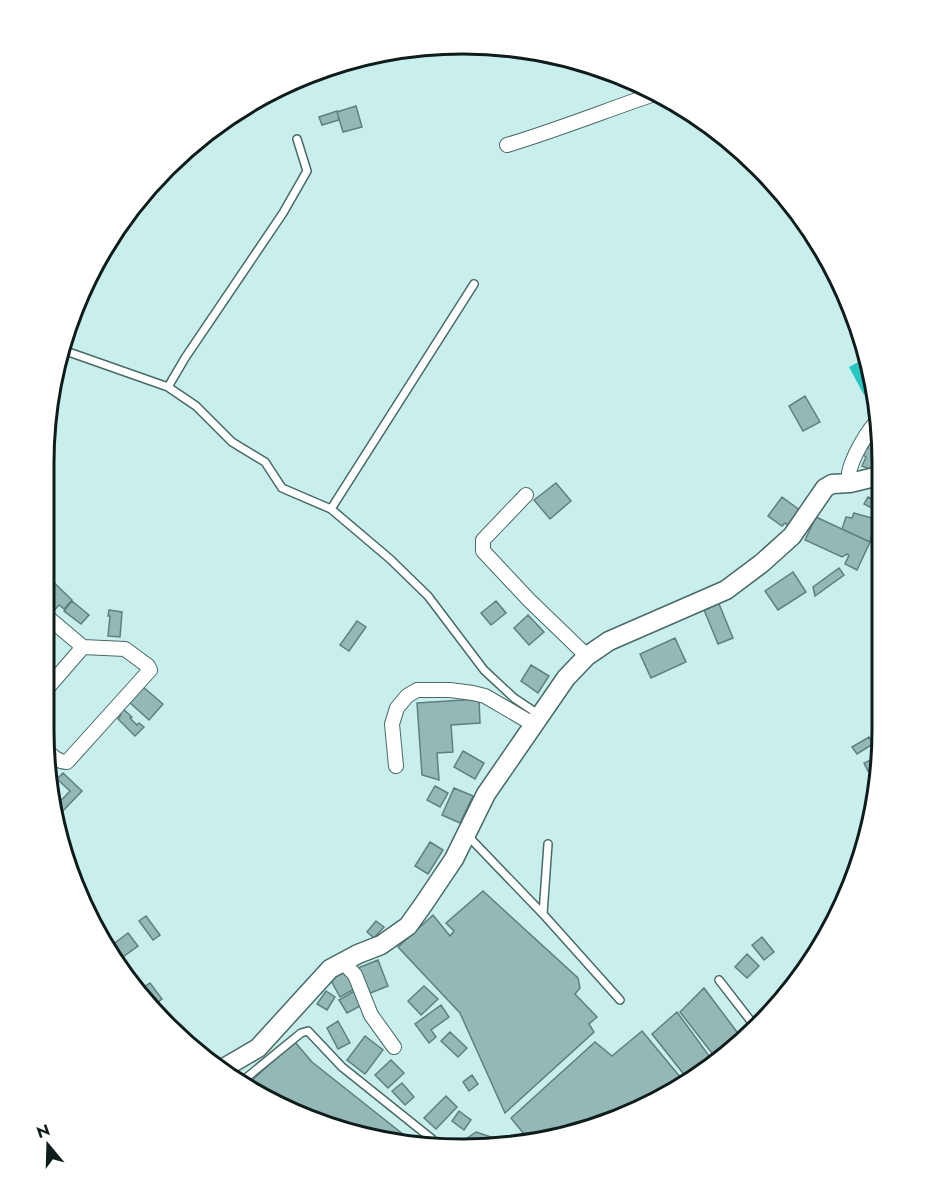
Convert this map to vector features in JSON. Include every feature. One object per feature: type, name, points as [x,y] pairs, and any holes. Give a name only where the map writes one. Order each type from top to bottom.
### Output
[{"type":"street","points":[[507,146],[646,97]]},
{"type":"street","points":[[850,483],[849,471],[861,443],[870,429]]},
{"type":"street","points":[[229,1065],[258,1048],[330,969],[381,945],[408,926],[454,859],[486,794],[566,678],[587,656],[609,641],[726,590],[762,563],[792,536],[825,488],[832,484],[850,483],[872,478]]},
{"type":"street","points":[[526,495],[483,540],[483,551],[587,656]]},
{"type":"street","points":[[54,622],[83,647],[125,649],[150,670],[67,762],[55,758]]},
{"type":"street","points":[[54,680],[83,647]]},
{"type":"street","points":[[396,766],[392,724],[397,708],[407,696],[417,690],[450,690],[485,696],[537,719]]},
{"type":"street","points":[[343,962],[355,975],[371,1015],[394,1047]]},
{"type":"lane","points":[[168,387],[185,358],[277,222],[307,171],[297,139]]},
{"type":"lane","points":[[331,509],[474,284]]},
{"type":"lane","points":[[69,352],[168,387],[196,406],[232,442],[265,462],[282,488],[331,509],[390,559],[428,596],[484,670],[537,719]]},
{"type":"lane","points":[[466,834],[543,914],[620,1000]]},
{"type":"lane","points":[[543,914],[548,844]]},
{"type":"lane","points":[[719,980],[750,1021]]},
{"type":"lane","points":[[247,1077],[301,1033],[308,1031],[342,1067],[430,1138]]},
{"type":"water","points":[[859,362],[866,394],[864,395],[849,367]]},
{"type":"building","points":[[356,106],[362,127],[343,132],[337,112]]},
{"type":"building","points":[[337,111],[339,120],[322,125],[319,117]]},
{"type":"building","points":[[805,396],[820,422],[803,431],[789,406]]},
{"type":"building","points":[[870,439],[872,470],[862,466],[866,457],[863,455]]},
{"type":"building","points":[[556,483],[571,501],[550,519],[534,500]]},
{"type":"building","points":[[782,497],[801,511],[794,530],[785,523],[782,526],[768,516]]},
{"type":"building","points":[[868,497],[872,499],[872,508],[864,504]]},
{"type":"building","points":[[854,513],[872,518],[870,542],[842,529],[846,517],[852,518]]},
{"type":"building","points":[[816,517],[870,542],[857,570],[845,564],[849,555],[842,557],[805,540]]},
{"type":"building","points":[[839,568],[844,575],[815,596],[813,587]]},
{"type":"building","points":[[793,572],[806,592],[778,610],[765,591]]},
{"type":"building","points":[[54,583],[72,600],[64,609],[59,605],[54,611]]},
{"type":"building","points":[[717,599],[733,638],[718,644],[702,605]]},
{"type":"building","points":[[72,601],[89,615],[81,624],[64,611]]},
{"type":"building","points":[[496,601],[506,613],[491,625],[481,613]]},
{"type":"building","points":[[109,610],[122,612],[120,637],[108,636]]},
{"type":"building","points":[[528,615],[544,632],[529,645],[514,628]]},
{"type":"building","points":[[357,621],[366,627],[349,651],[340,645]]},
{"type":"building","points":[[675,638],[686,662],[651,678],[640,654]]},
{"type":"building","points":[[531,665],[549,676],[538,693],[521,681]]},
{"type":"building","points":[[142,686],[163,704],[149,720],[128,701]]},
{"type":"building","points":[[479,699],[480,723],[451,725],[453,752],[437,753],[439,780],[422,775],[417,703]]},
{"type":"building","points":[[122,708],[137,725],[139,723],[144,727],[135,736],[118,719],[121,715],[118,712]]},
{"type":"building","points":[[869,737],[872,742],[871,745],[857,754],[852,747]]},
{"type":"building","points":[[463,751],[484,763],[475,779],[454,767]]},
{"type":"building","points":[[871,760],[870,770],[868,771],[864,763]]},
{"type":"building","points":[[63,773],[82,791],[62,812],[60,801],[70,791],[57,779]]},
{"type":"building","points":[[435,786],[448,793],[440,807],[427,800]]},
{"type":"building","points":[[454,788],[473,796],[460,823],[442,815]]},
{"type":"building","points":[[430,842],[443,850],[428,874],[415,866]]},
{"type":"building","points":[[483,891],[578,978],[580,988],[575,994],[597,1017],[589,1024],[594,1032],[505,1113],[460,1013],[398,947],[433,915],[450,936],[454,931],[446,923]]},
{"type":"building","points":[[146,916],[160,935],[153,940],[139,921]]},
{"type":"building","points":[[376,921],[384,927],[374,938],[367,932]]},
{"type":"building","points":[[128,933],[138,946],[123,957],[115,943]]},
{"type":"building","points":[[762,937],[774,952],[764,960],[752,945]]},
{"type":"building","points":[[747,954],[759,966],[747,978],[735,967]]},
{"type":"building","points":[[378,960],[388,986],[368,994],[358,968]]},
{"type":"building","points":[[345,968],[356,988],[340,997],[329,977]]},
{"type":"building","points":[[150,983],[162,999],[157,1002],[145,987]]},
{"type":"building","points":[[424,986],[438,999],[421,1015],[408,1001]]},
{"type":"building","points":[[704,988],[738,1033],[712,1054],[680,1012]]},
{"type":"building","points":[[356,990],[364,1004],[347,1013],[339,1000]]},
{"type":"building","points":[[326,991],[335,997],[327,1010],[317,1004]]},
{"type":"building","points":[[441,1005],[449,1017],[431,1030],[436,1037],[429,1043],[415,1024]]},
{"type":"building","points":[[677,1012],[709,1056],[684,1074],[652,1034]]},
{"type":"building","points":[[338,1021],[350,1043],[338,1049],[327,1028]]},
{"type":"building","points":[[642,1031],[680,1077],[620,1108],[569,1125],[524,1134],[511,1118],[595,1042],[612,1056]]},
{"type":"building","points":[[450,1032],[467,1048],[458,1057],[441,1041]]},
{"type":"building","points":[[365,1036],[383,1050],[365,1074],[347,1060]]},
{"type":"building","points":[[294,1041],[312,1062],[404,1135],[357,1125],[306,1108],[252,1080]]},
{"type":"building","points":[[391,1060],[404,1073],[388,1088],[375,1075]]},
{"type":"building","points":[[472,1075],[478,1084],[469,1091],[463,1082]]},
{"type":"building","points":[[402,1083],[414,1097],[405,1105],[392,1091]]},
{"type":"building","points":[[446,1096],[457,1107],[436,1129],[424,1118]]},
{"type":"building","points":[[459,1111],[471,1120],[464,1130],[452,1121]]},
{"type":"building","points":[[476,1132],[493,1138],[490,1138],[466,1139]]}]
